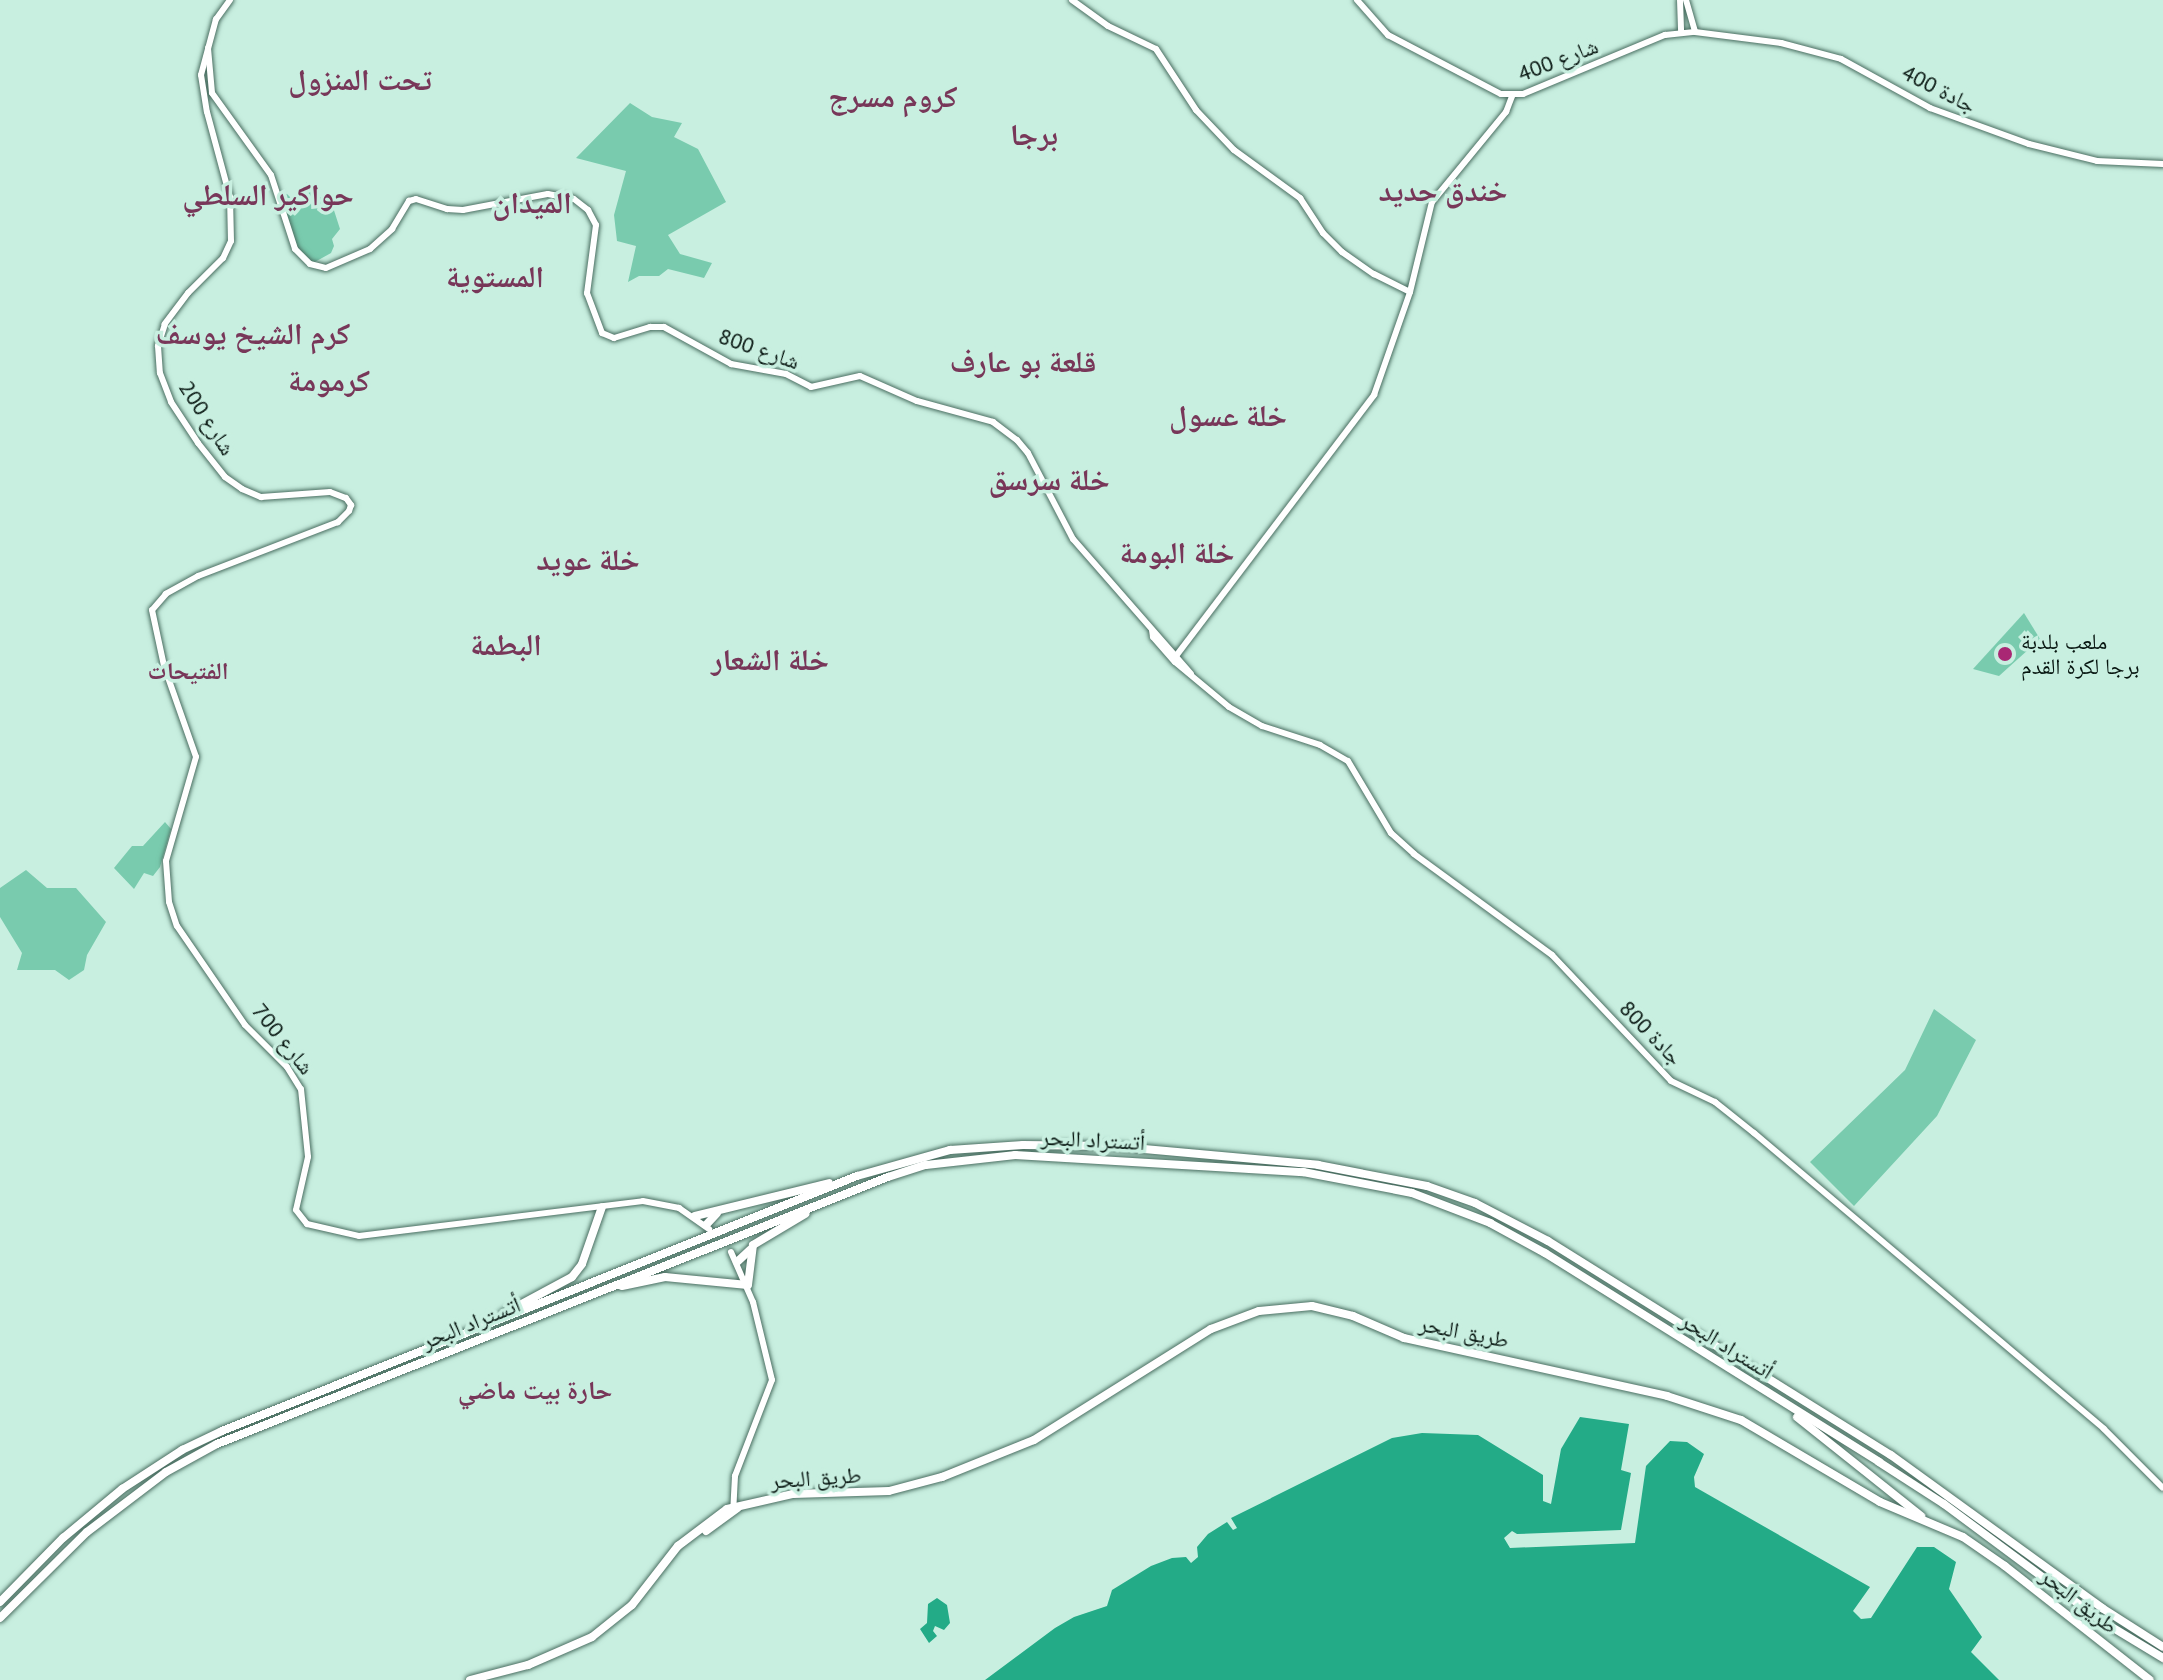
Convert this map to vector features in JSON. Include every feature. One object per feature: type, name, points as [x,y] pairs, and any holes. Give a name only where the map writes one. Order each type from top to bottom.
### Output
[{"type":"highway","name":"أتستراد البحر","points":[[0,1602],[93,1511],[182,1450],[252,1418],[857,1176],[950,1150],[1023,1145],[1111,1146],[1304,1163],[1358,1171],[1451,1194],[1548,1241],[1891,1455],[2102,1608],[2163,1647]]},
{"type":"highway","name":"أتستراد البحر","points":[[0,1618],[87,1532],[187,1459],[253,1428],[823,1202],[926,1165],[1004,1155],[1253,1167],[1359,1181],[1412,1193],[1490,1223],[1545,1253],[1944,1504],[2100,1620],[2163,1658]]},
{"type":"highway","points":[[695,1216],[857,1176]]},
{"type":"highway","points":[[737,1262],[758,1239],[823,1202]]},
{"type":"highway","points":[[493,1321],[572,1277],[582,1264],[602,1207]]},
{"type":"highway","points":[[707,1227],[718,1212]]},
{"type":"highway","points":[[605,1289],[665,1277],[748,1285],[750,1250]]},
{"type":"highway","name":"طريق البحر","points":[[470,1680],[528,1665],[592,1637],[632,1605],[678,1546],[732,1511],[793,1494],[897,1490],[942,1477],[1034,1440],[1211,1329],[1259,1311],[1312,1306],[1353,1316],[1404,1338],[1569,1373],[1720,1411],[1772,1435],[1880,1502],[1963,1537],[2005,1566],[2150,1680]]},
{"type":"highway","points":[[1769,1394],[1926,1520]]},
{"type":"highway","name":"طريق البحر","points":[[489,1680],[553,1661],[601,1636],[639,1602],[681,1549],[732,1511]]},
{"type":"main road","name":"شارع 200","points":[[152,610],[166,594],[198,576],[338,522],[351,505],[346,498],[330,492],[261,497],[242,489],[225,477],[198,443],[171,402],[160,373],[158,346],[165,324],[188,293],[223,258],[231,241],[226,177],[202,86],[216,19],[230,0]]},
{"type":"main road","points":[[1072,0],[1116,31],[1156,49],[1196,110],[1236,151],[1300,198],[1323,233],[1342,252],[1374,274],[1410,292]]},
{"type":"main road","name":"شارع 400","points":[[1357,0],[1388,35],[1487,88],[1512,96],[1604,63],[1665,35],[1698,32]]},
{"type":"main road","points":[[1683,0],[1686,13],[1698,32]]},
{"type":"main road","points":[[1681,32],[1686,13]]},
{"type":"main road","name":"جادة 400","points":[[1698,32],[1781,43],[1841,59],[1930,108],[2029,144],[2097,161],[2163,164]]},
{"type":"main road","name":"شارع 800","points":[[208,48],[212,93],[271,175],[295,249],[310,264],[326,268],[360,255],[382,240],[409,201],[416,199],[447,209],[463,210],[548,194],[574,199],[588,210],[596,225],[587,293],[602,333],[614,338],[650,327],[664,327],[731,364],[786,374],[811,387],[860,376],[917,401],[993,422],[1017,440],[1028,453],[1070,535],[1152,630],[1153,637],[1191,674]]},
{"type":"main road","points":[[1172,655],[1360,416],[1376,389],[1410,292],[1436,196],[1506,112],[1512,96]]},
{"type":"main road","name":"شارع 700","points":[[152,610],[164,666],[196,757],[166,861],[169,902],[191,948],[245,1025],[287,1067],[301,1089],[308,1157],[297,1195],[299,1219],[316,1229],[359,1236],[643,1201],[665,1203],[695,1216]]},
{"type":"main road","name":"جادة 800","points":[[1191,674],[1214,696],[1250,720],[1320,745],[1348,761],[1391,833],[1414,854],[1552,955],[1671,1081],[1715,1102],[1763,1140],[2125,1448],[2163,1488]]},
{"type":"main road","points":[[695,1216],[707,1227]]},
{"type":"main road","points":[[731,1252],[748,1285],[772,1380],[735,1476],[732,1511]]},
{"type":"shaded area","points":[[630,103],[652,117],[682,123],[674,137],[698,149],[726,202],[668,235],[680,254],[712,263],[704,278],[668,269],[659,276],[639,276],[628,282],[636,246],[617,241],[614,215],[626,171],[576,158]]},
{"type":"shaded area","points":[[307,182],[318,199],[326,193],[330,198],[340,229],[332,239],[334,246],[331,253],[313,263],[296,248],[282,197],[287,194],[291,198]]},
{"type":"shaded area","name":"ملعب بلدبة برجا لكرة القدم","points":[[2024,613],[2040,639],[1999,676],[1973,669]]},
{"type":"shaded area","points":[[165,822],[171,829],[160,867],[153,876],[144,873],[134,889],[114,868],[132,846],[143,846]]},
{"type":"shaded area","points":[[26,870],[47,888],[76,888],[106,922],[87,955],[84,970],[69,980],[55,970],[17,970],[22,953],[0,917],[0,888]]},
{"type":"shaded area","points":[[1934,1009],[1976,1040],[1937,1116],[1854,1206],[1810,1162],[1905,1070]]},
{"type":"shaded area","points":[[1580,1417],[1629,1424],[1621,1470],[1631,1473],[1621,1530],[1517,1534],[1512,1531],[1504,1538],[1510,1548],[1635,1543],[1646,1466],[1670,1441],[1687,1442],[1704,1454],[1694,1477],[1695,1487],[1870,1587],[1853,1611],[1861,1619],[1871,1618],[1917,1547],[1934,1547],[1956,1562],[1949,1589],[1982,1637],[1971,1652],[1999,1680],[985,1680],[1055,1628],[1074,1617],[1107,1606],[1112,1590],[1151,1566],[1172,1558],[1186,1557],[1191,1563],[1198,1557],[1197,1547],[1208,1534],[1227,1522],[1233,1530],[1237,1528],[1231,1518],[1392,1438],[1422,1433],[1478,1435],[1543,1475],[1543,1501],[1551,1504],[1561,1449]]},
{"type":"shaded area","points":[[937,1598],[947,1605],[950,1623],[944,1630],[935,1626],[933,1631],[937,1636],[929,1643],[920,1629],[927,1623],[928,1604]]},
{"type":"place","name":"ملعب بلدبة برجا لكرة القدم","points":[[2005,654]]},
{"type":"district","name":"تحت المنزول","points":[[360,79]]},
{"type":"district","name":"كروم مسرج","points":[[893,96]]},
{"type":"district","name":"برجا","points":[[1034,134]]},
{"type":"district","name":"خندق حديد","points":[[1443,190]]},
{"type":"district","name":"حواكير السلطي","points":[[268,194]]},
{"type":"district","name":"الميدان","points":[[532,202]]},
{"type":"district","name":"المستوية","points":[[495,276]]},
{"type":"district","name":"كرم الشيخ يوسف","points":[[253,333]]},
{"type":"district","name":"قلعة بو عارف","points":[[1023,361]]},
{"type":"district","name":"كرمومة","points":[[329,380]]},
{"type":"district","name":"خلة عسول","points":[[1228,415]]},
{"type":"district","name":"خلة سرسق","points":[[1049,479]]},
{"type":"district","name":"خلة البومة","points":[[1177,552]]},
{"type":"district","name":"خلة عويد","points":[[588,559]]},
{"type":"district","name":"البطمة","points":[[506,644]]},
{"type":"district","name":"خلة الشعار","points":[[770,659]]},
{"type":"district","name":"الفتيحات","points":[[188,671]]},
{"type":"district","name":"حارة بيت ماضي","points":[[535,1390]]}]
